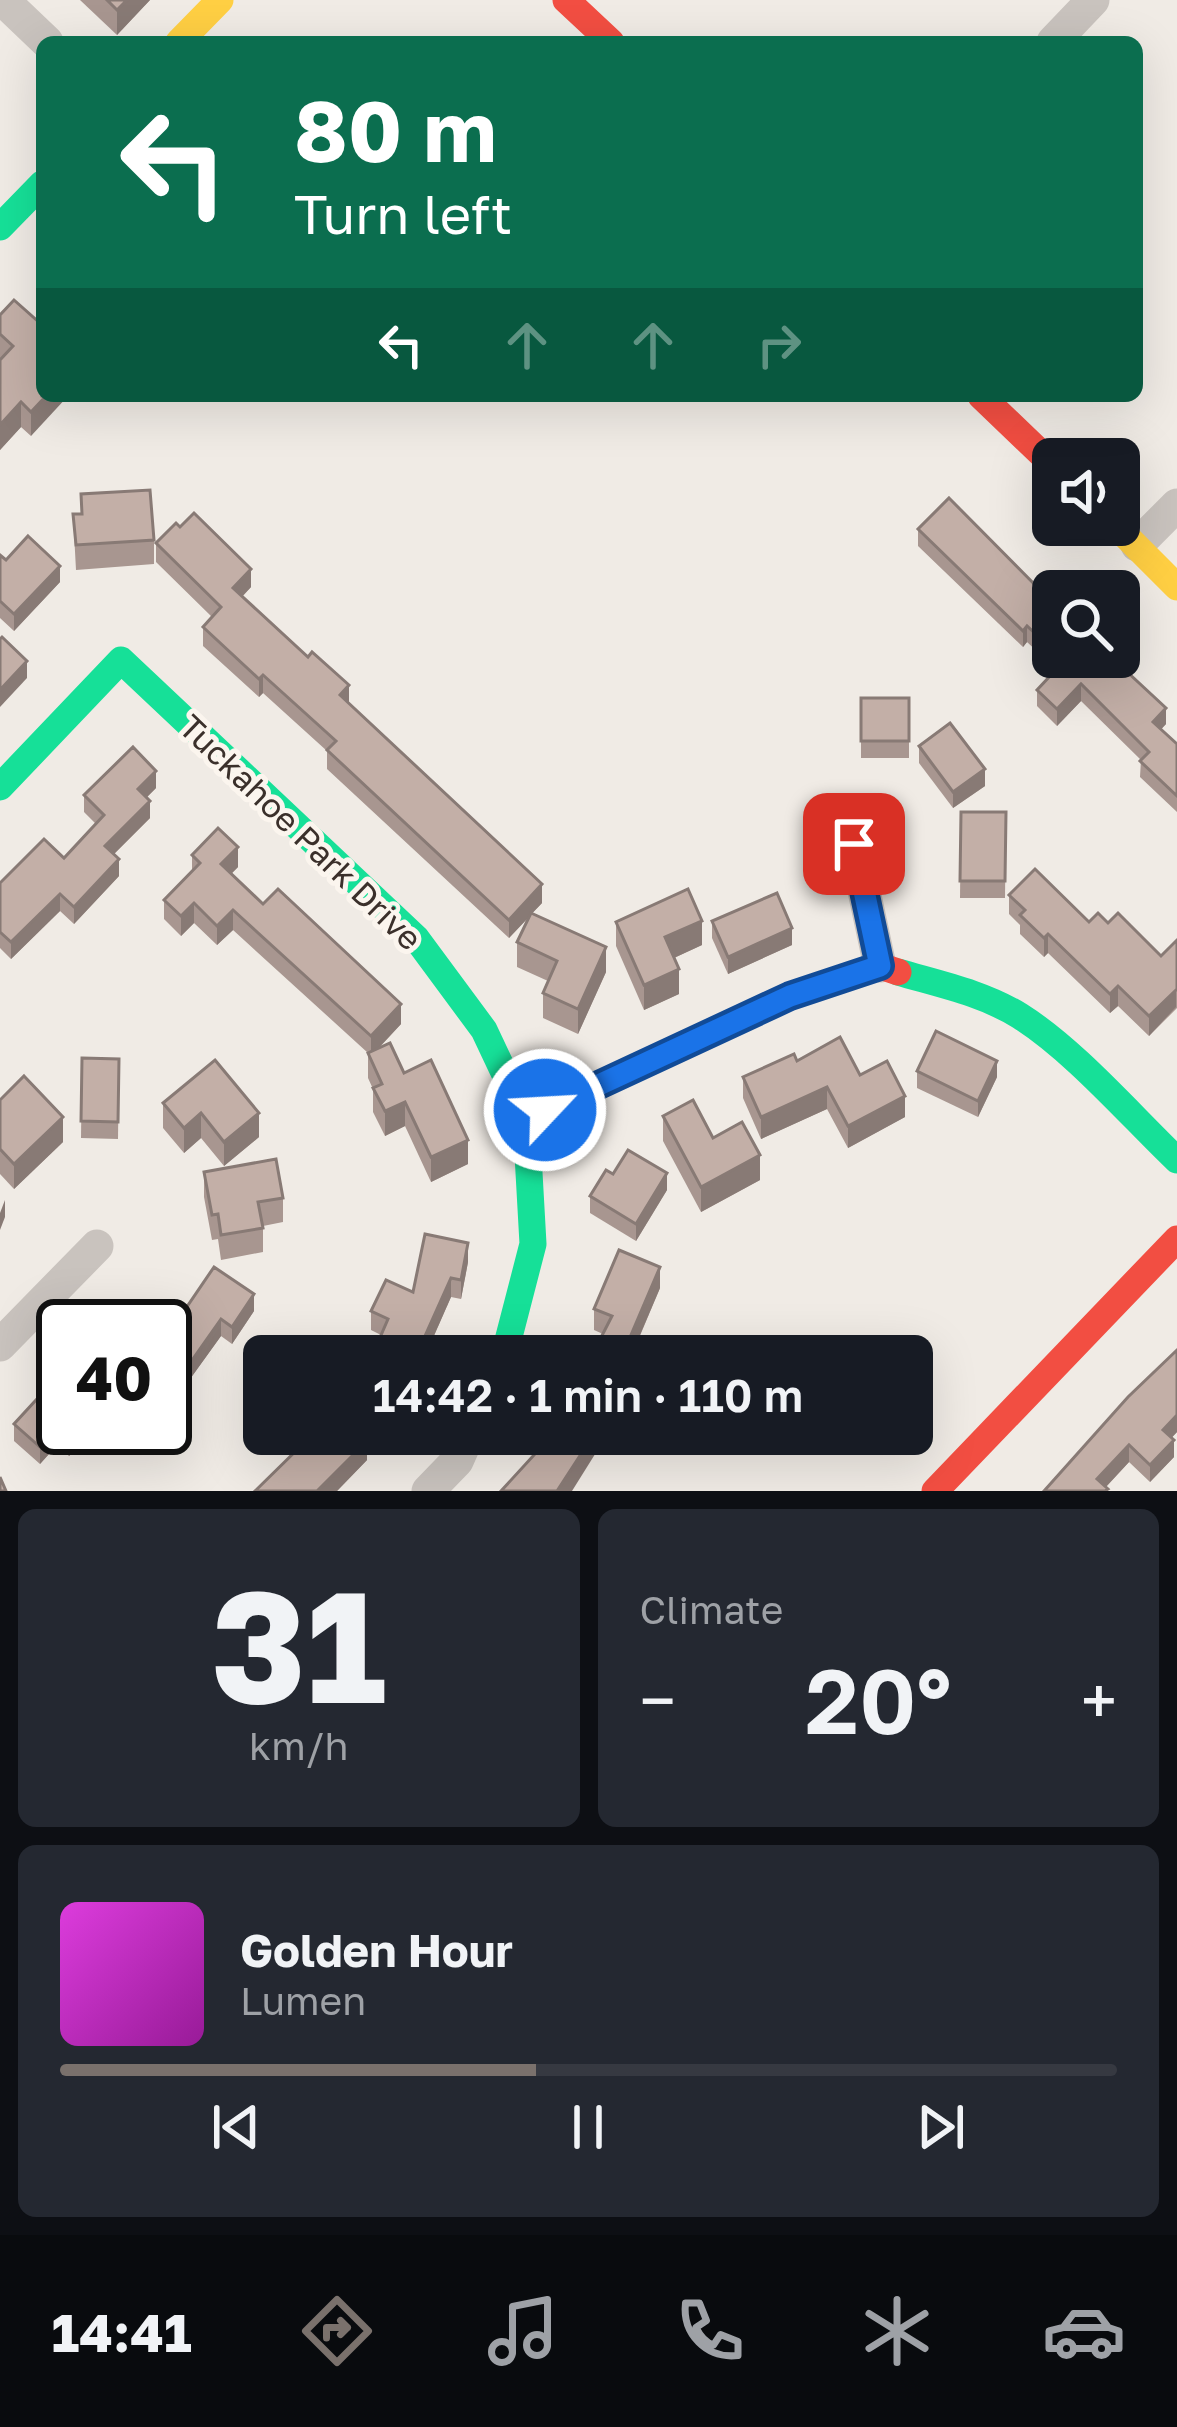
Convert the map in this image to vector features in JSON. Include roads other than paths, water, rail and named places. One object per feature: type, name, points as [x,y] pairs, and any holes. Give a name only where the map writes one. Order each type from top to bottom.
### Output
[{"type":"street","points":[[3,0],[41,36]]},
{"type":"street","points":[[185,36],[220,0]]},
{"type":"street","points":[[566,0],[604,36]]},
{"type":"street","points":[[1059,36],[1093,0]]},
{"type":"street","points":[[0,227],[36,190]]},
{"type":"street","points":[[987,402],[1032,445]]},
{"type":"street","points":[[1140,527],[1177,505]]},
{"type":"street","points":[[1137,546],[1177,586]]},
{"type":"street","name":"Tuckahoe Park Drive","points":[[0,787],[121,660],[416,938],[484,1030],[526,1119],[532,1244],[509,1335]]},
{"type":"street","points":[[854,844],[880,966]]},
{"type":"street","points":[[526,1119],[790,996],[880,966],[983,997],[1020,1016],[1177,1160]]},
{"type":"street","points":[[935,1491],[1177,1239]]},
{"type":"street","points":[[0,1345],[97,1246]]},
{"type":"street","points":[[428,1491],[460,1455]]}]
